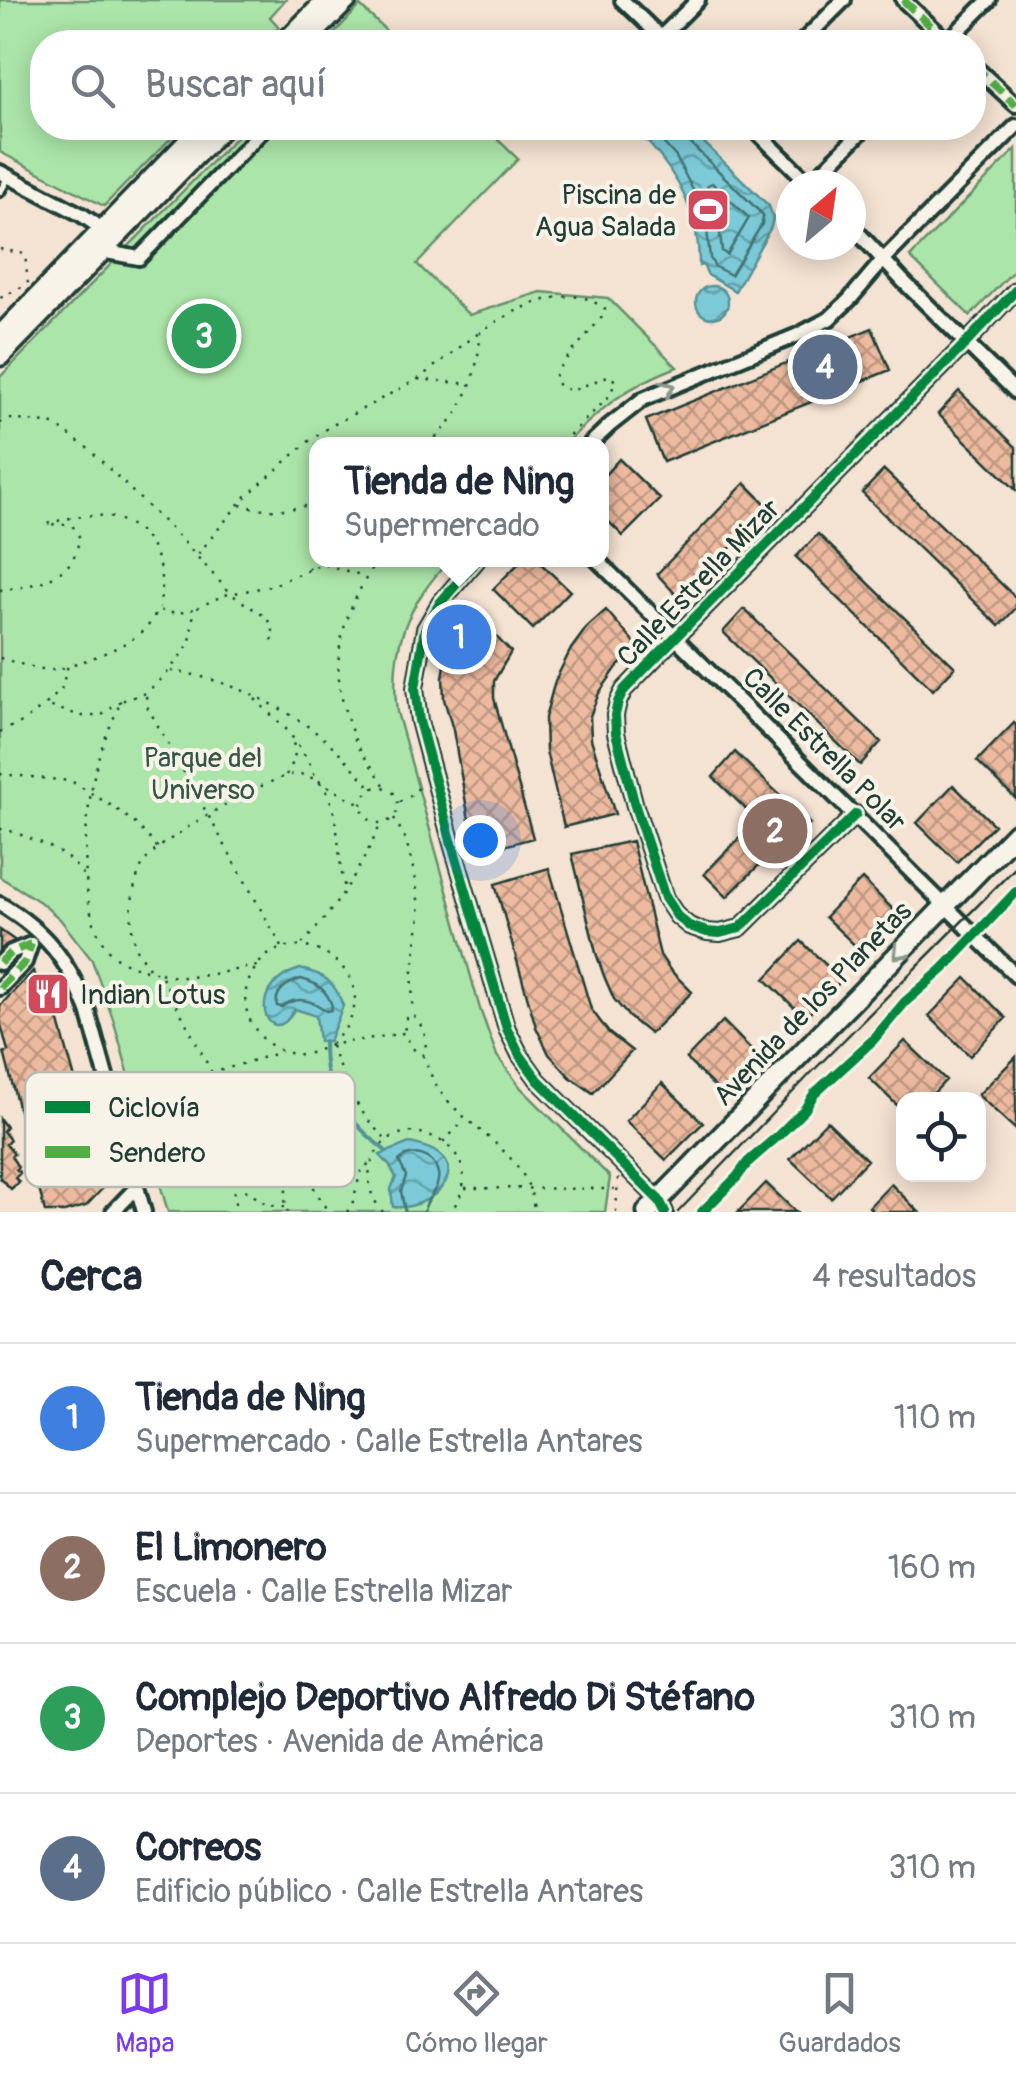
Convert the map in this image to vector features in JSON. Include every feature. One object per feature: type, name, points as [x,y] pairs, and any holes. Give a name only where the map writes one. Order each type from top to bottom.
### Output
[{"type":"main road","points":[[297,30],[328,0]]},
{"type":"main road","points":[[317,30],[347,0]]},
{"type":"main road","points":[[0,356],[191,140]]},
{"type":"main road","points":[[0,336],[210,140]]},
{"type":"main road","name":"Avenida de los Planetas","points":[[657,1208],[1016,833]]},
{"type":"street","points":[[622,0],[654,30]]},
{"type":"street","points":[[672,30],[698,0]]},
{"type":"street","points":[[814,30],[844,0]]},
{"type":"street","points":[[903,0],[935,30]]},
{"type":"street","points":[[960,30],[989,0]]},
{"type":"street","points":[[986,77],[1016,106]]},
{"type":"street","points":[[597,437],[643,399],[828,319],[1016,126]]},
{"type":"street","points":[[4,174],[82,215],[106,240],[139,258],[253,140]]},
{"type":"street","points":[[765,140],[796,170]]},
{"type":"street","points":[[824,170],[853,140]]},
{"type":"street","points":[[866,240],[902,281],[1016,392]]},
{"type":"street","name":"Calle Estrella Mizar","points":[[856,814],[740,928],[720,933],[689,926],[665,898],[635,806],[616,733],[615,714],[624,690],[1016,290]]},
{"type":"street","points":[[471,567],[440,603],[425,629],[414,688],[452,844],[506,1029],[520,1056],[657,1208]]},
{"type":"street","name":"Calle Estrella Polar","points":[[604,567],[1016,976]]},
{"type":"street","points":[[0,904],[41,934],[76,980],[105,1072]]},
{"type":"street","points":[[0,964],[11,952],[32,944],[25,962],[0,988]]},
{"type":"street","points":[[113,1212],[138,1187]]},
{"type":"street","points":[[138,1187],[144,1212]]},
{"type":"lane","points":[[0,192],[4,174]]},
{"type":"path","points":[[0,249],[26,254],[28,284],[0,298]]},
{"type":"path","points":[[315,437],[418,379],[503,316],[538,302],[585,298],[605,309],[603,316],[554,376],[559,386],[572,390],[610,376],[616,382],[607,398],[567,437]]},
{"type":"path","points":[[437,437],[457,412],[471,384],[480,350],[480,332]]},
{"type":"path","points":[[418,379],[471,384]]},
{"type":"path","points":[[0,423],[10,419],[54,424],[90,450],[231,594],[267,618],[275,634],[268,648]]},
{"type":"path","points":[[197,555],[238,505],[309,441]]},
{"type":"path","points":[[238,505],[269,510],[309,506]]},
{"type":"path","points":[[0,590],[30,586],[70,562],[80,538],[72,524],[46,524],[86,516],[112,517],[136,528],[153,546],[162,574],[159,610],[144,630],[129,640],[60,670],[0,658]]},
{"type":"path","points":[[306,572],[310,567]]},
{"type":"path","points":[[159,610],[176,614],[194,610],[317,567]]},
{"type":"path","points":[[334,567],[366,577]]},
{"type":"path","points":[[372,567],[354,598],[338,654],[344,702],[358,746],[384,788]]},
{"type":"path","points":[[45,705],[82,716],[102,716],[121,701],[146,693],[190,643],[194,610]]},
{"type":"path","points":[[0,732],[45,705],[60,690],[68,666]]},
{"type":"path","points":[[169,671],[249,694],[302,724],[328,742],[372,789]]},
{"type":"path","points":[[146,693],[148,708],[283,948]]},
{"type":"path","points":[[249,694],[292,737],[326,793],[336,823],[340,876],[346,892]]},
{"type":"path","points":[[121,701],[98,758],[92,793],[85,879],[90,911],[110,952],[126,964],[160,973],[209,1072]]},
{"type":"path","points":[[286,776],[294,759],[292,737]]},
{"type":"path","points":[[0,774],[71,782],[137,824],[159,849]]},
{"type":"path","points":[[258,966],[169,977],[150,969],[137,952],[131,924],[132,892],[145,861],[192,824],[286,776],[298,774],[317,780],[361,803]]},
{"type":"path","points":[[384,788],[398,802],[394,818],[378,824],[364,815],[361,803],[372,789],[384,788]]},
{"type":"path","points":[[398,802],[418,788]]},
{"type":"path","points":[[394,818],[406,840],[420,915],[412,1014],[425,1035],[427,1046],[423,1056]]},
{"type":"path","points":[[301,946],[346,892],[378,824]]},
{"type":"path","points":[[0,829],[53,848],[72,861],[85,879]]},
{"type":"path","points":[[331,1044],[348,1025],[354,1002],[351,983],[336,960],[320,949],[301,946],[283,948],[264,958],[248,982],[246,1012],[259,1036],[274,1048],[292,1054],[310,1053],[331,1044],[404,1033]]},
{"type":"path","points":[[412,1014],[406,1018],[404,1033],[412,1048],[423,1056],[432,1080],[449,1102],[506,1151],[521,1171],[534,1212]]},
{"type":"path","points":[[331,1044],[341,1072]]},
{"type":"path","points":[[216,1072],[284,1051]]},
{"type":"path","points":[[355,1102],[387,1141]]},
{"type":"path","points":[[444,1142],[466,1119]]},
{"type":"path","points":[[383,1212],[369,1184],[372,1163],[387,1141],[408,1132],[438,1137],[454,1150],[463,1169],[463,1188],[460,1200],[450,1212]]},
{"type":"path","points":[[347,1212],[362,1167],[372,1163]]},
{"type":"path","points":[[616,1212],[618,1176]]},
{"type":"path","points":[[232,1187],[236,1212]]},
{"type":"path","points":[[233,1196],[247,1187]]},
{"type":"path","points":[[314,1187],[328,1212]]},
{"type":"path","points":[[463,1188],[618,1190]]},
{"type":"path","points":[[246,1190],[268,1205],[287,1210]]},
{"type":"green space","points":[[0,0],[285,0],[270,17],[279,27],[276,30],[30,30],[30,140],[169,140],[104,206],[0,152]]},
{"type":"green space","points":[[360,6],[385,30],[337,30]]},
{"type":"green space","name":"Parque del Universo","points":[[233,140],[498,140],[518,159],[417,264],[469,315],[541,292],[608,298],[677,367],[616,399],[573,437],[309,437],[309,567],[444,567],[422,594],[404,629],[396,668],[397,712],[480,1009],[497,1056],[521,1088],[610,1177],[605,1212],[168,1212],[161,1187],[355,1187],[355,1072],[128,1072],[92,960],[60,919],[0,877],[0,377]]},
{"type":"green space","points":[[1016,149],[1016,268],[970,316],[910,257]]},
{"type":"water","points":[[646,140],[701,140],[769,206],[771,227],[735,291],[708,275],[703,265],[699,266],[691,214],[668,168]]},
{"type":"water","points":[[712,286],[723,291],[728,302],[723,313],[712,318],[701,313],[696,302],[701,291]]},
{"type":"water","points":[[300,969],[328,980],[340,998],[343,1006],[329,1041],[319,1041],[316,1016],[295,1009],[277,1025],[267,1016],[266,997],[272,986]]},
{"type":"water","points":[[409,1143],[432,1150],[444,1160],[448,1171],[437,1193],[409,1206],[393,1207],[391,1189],[396,1177],[380,1155]]},
{"type":"building","points":[[872,328],[890,370],[663,462],[646,420]]},
{"type":"building","points":[[959,391],[1016,447],[1016,490],[938,414]]},
{"type":"building","points":[[619,459],[660,499],[623,536],[609,522],[609,470]]},
{"type":"building","points":[[884,470],[1016,598],[1016,608],[999,626],[862,493]]},
{"type":"building","points":[[745,483],[770,508],[680,599],[657,574]]},
{"type":"building","points":[[818,534],[955,667],[933,690],[796,557]]},
{"type":"building","points":[[515,567],[544,567],[570,591],[533,629],[493,589]]},
{"type":"building","points":[[744,609],[881,742],[860,765],[723,632]]},
{"type":"building","points":[[606,610],[638,647],[617,667],[599,693],[590,716],[591,739],[615,814],[564,827],[546,751],[545,718],[555,681],[571,649]]},
{"type":"building","points":[[471,611],[511,652],[494,681],[494,698],[533,838],[475,854],[443,677],[448,649],[457,628]]},
{"type":"building","points":[[1016,725],[1016,799],[977,761]]},
{"type":"building","points":[[735,752],[810,824],[791,843],[786,838],[727,897],[704,874],[757,820],[713,777]]},
{"type":"building","points":[[953,785],[994,825],[957,862],[917,823]]},
{"type":"building","points":[[632,841],[660,955],[692,992],[650,1034],[614,999],[604,976],[572,854]]},
{"type":"building","points":[[549,868],[591,1009],[609,1033],[632,1051],[593,1093],[570,1077],[549,1054],[536,1027],[495,884]]},
{"type":"building","points":[[862,879],[902,918],[866,956],[825,917]]},
{"type":"building","points":[[0,930],[14,940],[0,954]]},
{"type":"building","points":[[801,941],[842,980],[805,1018],[765,979]]},
{"type":"building","points":[[33,971],[55,1008],[73,1072],[25,1072],[25,1134],[4,1052],[8,1051],[0,1006]]},
{"type":"building","points":[[966,978],[1006,1018],[970,1056],[929,1016]]},
{"type":"building","points":[[723,1021],[763,1061],[727,1099],[686,1059]]},
{"type":"building","points":[[905,1041],[946,1080],[935,1092],[896,1092],[896,1104],[869,1078]]},
{"type":"building","points":[[1016,1057],[1016,1130],[986,1102],[986,1092],[981,1092]]},
{"type":"building","points":[[662,1083],[703,1123],[666,1160],[626,1121]]},
{"type":"building","points":[[0,1119],[10,1140],[6,1144],[20,1173],[15,1178],[19,1182],[11,1189],[0,1178]]},
{"type":"building","points":[[827,1121],[867,1160],[831,1198],[790,1159]]},
{"type":"building","points":[[766,1183],[796,1212],[738,1212]]},
{"type":"building","points":[[891,1184],[919,1212],[874,1212],[869,1207]]},
{"type":"building","points":[[39,1187],[104,1187],[86,1206],[45,1212]]},
{"type":"waterway","points":[[324,1041],[327,1072]]},
{"type":"waterway","points":[[355,1121],[387,1152]]},
{"type":"tram line","points":[[678,1212],[1016,867]]},
{"type":"marked path","points":[[903,0],[935,30]]},
{"type":"marked path","points":[[986,77],[1016,105]]},
{"type":"marked path","points":[[0,963],[11,952],[31,944]]},
{"type":"marked path","points":[[0,988],[25,962],[31,944]]},
{"type":"cycle path","points":[[856,814],[740,928],[720,933],[689,926],[665,898],[635,806],[616,733],[618,702],[650,663],[1016,290]]},
{"type":"cycle path","points":[[471,567],[440,603],[425,629],[415,688],[419,721],[452,844],[507,1029],[538,1080],[659,1200],[665,1212]]},
{"type":"cycle path","points":[[702,1212],[1016,892]]},
{"type":"place","name":"Piscina de Agua Salada","points":[[708,210]]},
{"type":"place","name":"Complejo Deportivo Alfredo Di Stéfano","points":[[204,336]]},
{"type":"place","name":"Correos","points":[[825,367]]},
{"type":"place","name":"Tienda de Ning","points":[[459,637]]},
{"type":"place","name":"El Limonero","points":[[775,831]]},
{"type":"place","name":"Indian Lotus","points":[[48,994]]}]
